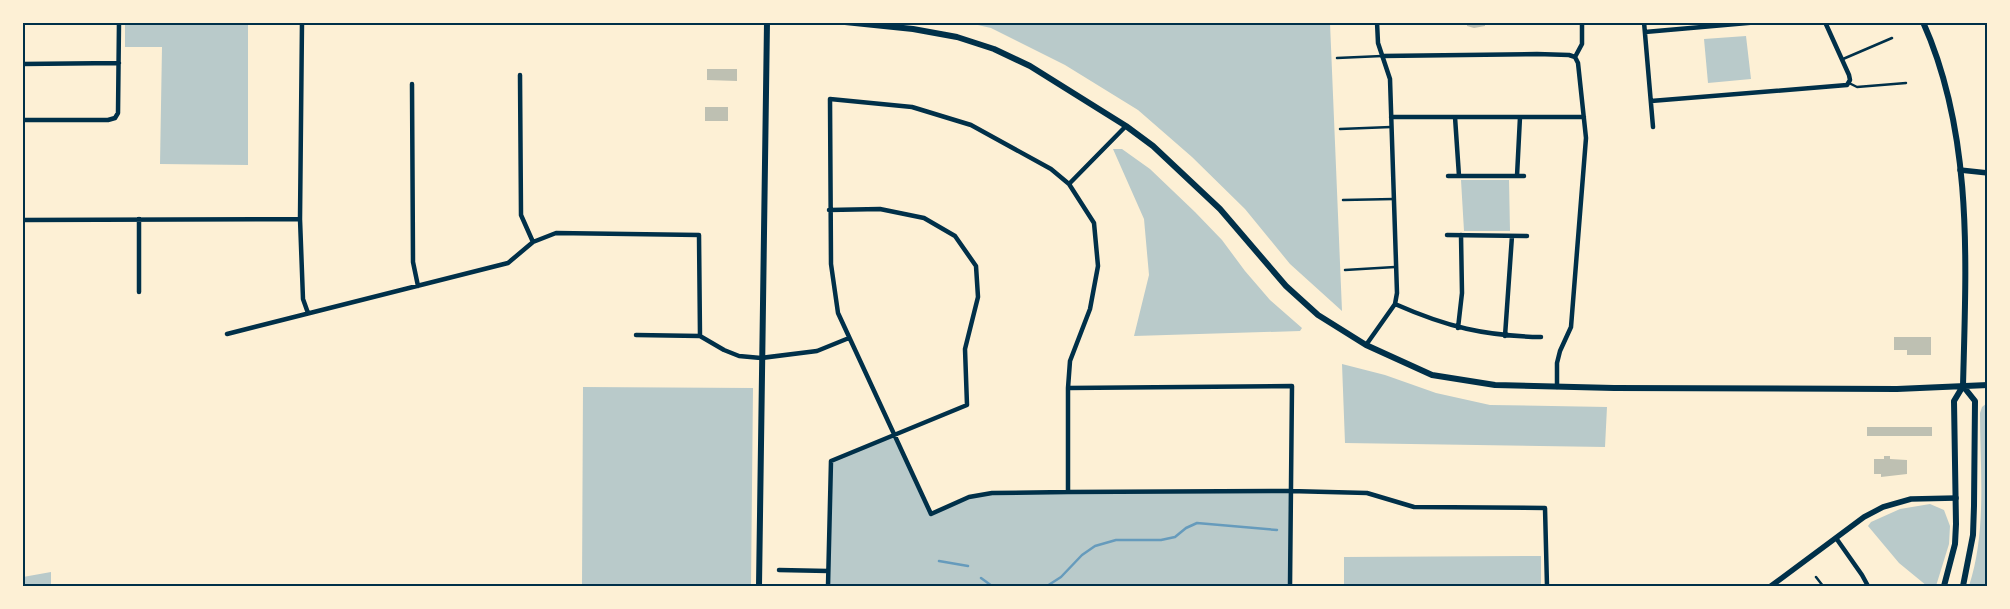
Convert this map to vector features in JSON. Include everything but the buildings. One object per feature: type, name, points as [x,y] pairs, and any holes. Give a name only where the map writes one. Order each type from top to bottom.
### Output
[{"type":"main road","points":[[759,586],[767,22]]},
{"type":"main road","points":[[845,22],[914,29],[957,37],[994,50],[1030,66],[1126,126],[1153,146],[1220,209],[1286,286],[1318,315],[1366,345],[1432,374],[1494,385],[1557,387],[1897,389],[1988,385]]},
{"type":"main road","points":[[1923,22],[1932,42],[1946,88],[1957,135],[1966,258],[1963,386],[1954,401],[1955,544],[1944,586]]},
{"type":"main road","points":[[1962,586],[1973,535],[1974,506],[1974,401],[1963,386]]},
{"type":"street","points":[[22,120],[108,120],[116,118],[118,113],[119,22]]},
{"type":"street","points":[[302,22],[300,219],[303,299],[308,313]]},
{"type":"street","points":[[1366,345],[1395,304],[1397,293],[1390,79],[1378,43],[1377,22]]},
{"type":"street","points":[[1575,57],[1582,44],[1582,22]]},
{"type":"street","points":[[1644,22],[1653,127]]},
{"type":"street","points":[[1645,32],[1760,22]]},
{"type":"street","points":[[1651,101],[1842,87],[1849,83],[1849,75],[1825,22]]},
{"type":"street","points":[[1382,56],[1569,54],[1575,57],[1578,63],[1586,138],[1571,327],[1560,350],[1557,363],[1557,387]]},
{"type":"street","points":[[22,64],[119,63]]},
{"type":"street","points":[[520,75],[521,215],[533,242]]},
{"type":"street","points":[[412,84],[413,262],[418,286]]},
{"type":"street","points":[[1068,492],[1068,388],[1070,361],[1090,310],[1098,266],[1094,224],[1069,184],[1051,169],[971,124],[912,107],[830,99],[830,264],[838,313],[893,436],[931,514],[969,497],[992,493],[1068,492],[1290,490],[1366,493],[1414,507],[1546,508],[1548,586]]},
{"type":"street","points":[[1391,118],[1584,116]]},
{"type":"street","points":[[1455,117],[1459,176]]},
{"type":"street","points":[[1517,176],[1520,117]]},
{"type":"street","points":[[1069,184],[1126,126]]},
{"type":"street","points":[[1960,170],[1988,172]]},
{"type":"street","points":[[1448,176],[1524,176]]},
{"type":"street","points":[[828,586],[831,461],[967,405],[965,349],[978,297],[976,266],[955,236],[924,218],[880,208],[829,210]]},
{"type":"street","points":[[139,219],[139,292]]},
{"type":"street","points":[[22,220],[300,219]]},
{"type":"street","points":[[227,334],[508,263],[533,242],[556,233],[699,235],[700,336]]},
{"type":"street","points":[[1447,235],[1527,236]]},
{"type":"street","points":[[1458,328],[1462,294],[1461,235]]},
{"type":"street","points":[[1505,336],[1512,236]]},
{"type":"street","points":[[1395,304],[1430,319],[1458,328],[1505,336],[1541,337]]},
{"type":"street","points":[[636,335],[700,336],[724,350],[739,356],[761,358],[817,351],[849,338]]},
{"type":"street","points":[[1068,388],[1292,386],[1290,586]]},
{"type":"street","points":[[1770,586],[1864,517],[1897,502],[1927,498],[1956,498]]},
{"type":"street","points":[[1836,538],[1868,586]]},
{"type":"street","points":[[780,570],[828,571]]},
{"type":"lane","points":[[1842,59],[1892,38]]},
{"type":"lane","points":[[1337,58],[1382,56]]},
{"type":"lane","points":[[1849,83],[1857,87],[1906,83]]},
{"type":"lane","points":[[1340,128],[1392,127]]},
{"type":"lane","points":[[1343,200],[1394,199]]},
{"type":"lane","points":[[1344,270],[1397,267]]},
{"type":"lane","points":[[1816,577],[1824,586]]},
{"type":"shaded area","points":[[128,23],[248,23],[248,165],[160,164],[162,47],[125,47],[125,25]]},
{"type":"shaded area","points":[[969,23],[1330,23],[1342,311],[1290,264],[1245,209],[1192,157],[1138,110],[1065,65],[991,28]]},
{"type":"shaded area","points":[[1746,36],[1751,79],[1708,83],[1704,39]]},
{"type":"shaded area","points":[[1113,149],[1122,149],[1150,169],[1195,212],[1222,240],[1270,300],[1302,328],[1300,331],[1134,336],[1149,275],[1144,219]]},
{"type":"shaded area","points":[[1461,180],[1509,180],[1510,231],[1464,231]]},
{"type":"shaded area","points":[[1342,364],[1385,375],[1436,393],[1490,405],[1607,407],[1605,447],[1345,443]]},
{"type":"shaded area","points":[[583,387],[753,388],[751,586],[582,586]]},
{"type":"shaded area","points":[[1987,403],[1987,586],[1969,586],[1975,565],[1980,522],[1980,413],[1982,407]]},
{"type":"shaded area","points":[[893,436],[931,514],[969,497],[992,493],[1290,491],[1290,586],[828,586],[831,461]]},
{"type":"shaded area","points":[[1930,504],[1944,510],[1950,526],[1949,544],[1936,586],[1927,586],[1899,563],[1868,526],[1871,522],[1900,509]]},
{"type":"shaded area","points":[[1541,556],[1541,586],[1344,586],[1344,557]]},
{"type":"shaded area","points":[[51,572],[51,586],[23,586],[23,577]]},
{"type":"waterway","points":[[1047,586],[1061,577],[1082,555],[1095,546],[1116,540],[1161,540],[1175,537],[1186,528],[1197,523],[1277,530]]},
{"type":"waterway","points":[[939,561],[968,566]]},
{"type":"waterway","points":[[981,578],[992,586]]}]
